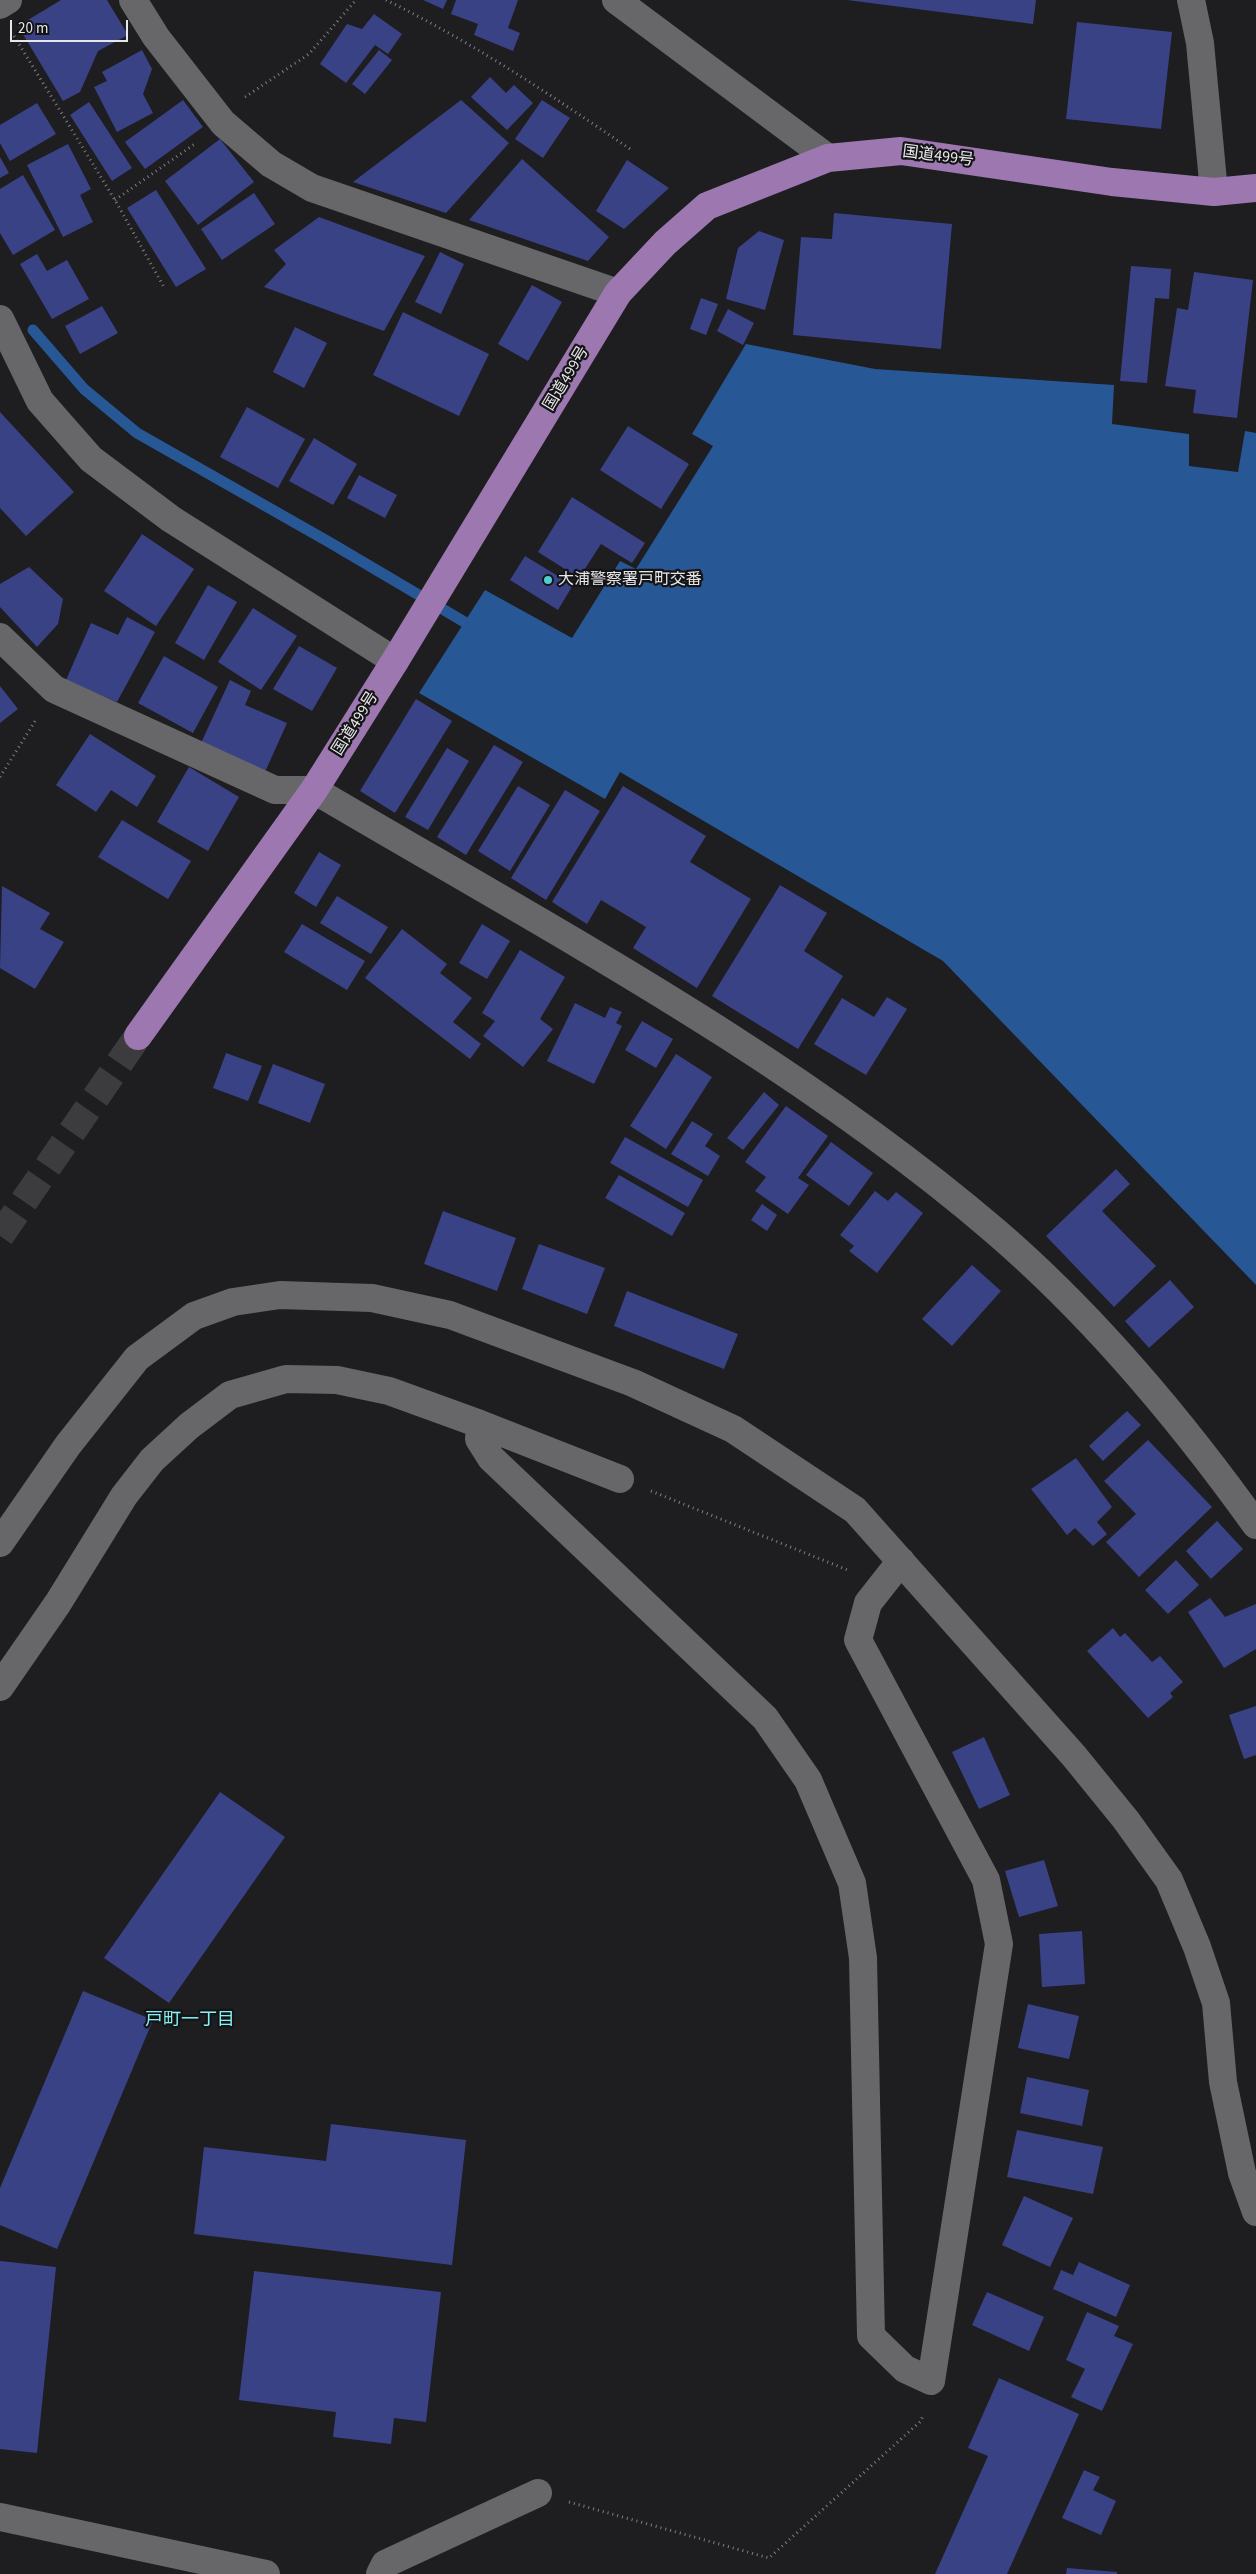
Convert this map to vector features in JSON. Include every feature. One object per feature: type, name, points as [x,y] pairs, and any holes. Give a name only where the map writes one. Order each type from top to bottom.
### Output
[{"type":"highway","name":"国道499号","points":[[138,1036],[314,790],[395,662],[618,293],[665,243],[708,206],[828,158],[901,151],[1112,182],[1214,192],[1256,188]]},
{"type":"street","points":[[5,17],[8,0]]},
{"type":"street","points":[[133,0],[156,37],[220,120],[271,164],[312,188],[618,293]]},
{"type":"street","points":[[616,0],[828,158]]},
{"type":"street","points":[[1191,0],[1200,44],[1214,192]]},
{"type":"street","points":[[0,319],[40,401],[91,459],[172,519],[395,662]]},
{"type":"street","points":[[0,637],[54,690],[275,790],[314,790],[744,1045],[907,1158],[997,1233],[1090,1322],[1206,1455],[1256,1525]]},
{"type":"street","points":[[0,1543],[68,1445],[137,1358],[194,1316],[233,1302],[280,1295],[372,1298],[450,1316],[633,1382],[733,1429],[855,1510],[1074,1756],[1126,1820],[1169,1880],[1197,1947],[1216,2003],[1223,2082],[1242,2173],[1256,2212]]},
{"type":"street","points":[[0,1687],[58,1603],[124,1496],[152,1460],[189,1426],[230,1395],[286,1379],[337,1380],[389,1391],[480,1424],[620,1479]]},
{"type":"street","points":[[480,1424],[480,1440],[491,1458],[765,1718],[808,1780],[852,1882],[863,1958],[872,2336],[905,2369],[931,2381],[999,1944],[986,1880],[858,1640],[868,1602],[901,1561]]},
{"type":"street","points":[[380,2574],[385,2564],[538,2493]]},
{"type":"street","points":[[0,2517],[266,2574]]},
{"type":"path","points":[[115,200],[309,54],[356,0]]},
{"type":"path","points":[[386,0],[436,24],[527,79],[630,149]]},
{"type":"path","points":[[5,17],[115,200],[165,289]]},
{"type":"path","points":[[0,777],[54,690]]},
{"type":"path","points":[[620,1479],[882,1584]]},
{"type":"path","points":[[538,2493],[769,2558],[922,2421],[931,2381]]},
{"type":"water","points":[[746,344],[875,369],[1114,385],[1112,424],[1189,434],[1189,466],[1238,472],[1245,431],[1256,433],[1256,1285],[943,961],[620,772],[605,799],[419,693],[485,590],[572,638],[620,561],[636,569],[713,446],[692,434]]},
{"type":"building","points":[[61,0],[107,0],[128,35],[98,51],[80,92],[63,101],[18,26]]},
{"type":"building","points":[[423,0],[447,0],[443,9]]},
{"type":"building","points":[[456,0],[518,0],[508,28],[520,33],[513,51],[474,35],[478,24],[451,14]]},
{"type":"building","points":[[847,0],[1036,0],[1033,24]]},
{"type":"building","points":[[374,14],[402,34],[388,54],[375,45],[346,83],[320,64],[347,24],[362,29]]},
{"type":"building","points":[[1077,22],[1172,32],[1161,129],[1066,119]]},
{"type":"building","points":[[142,50],[152,69],[143,94],[153,113],[117,132],[94,87],[107,81],[102,72]]},
{"type":"building","points":[[379,50],[392,60],[365,94],[352,84]]},
{"type":"building","points":[[490,77],[506,93],[514,85],[533,103],[507,130],[471,97]]},
{"type":"building","points":[[183,100],[203,127],[145,169],[125,142]]},
{"type":"building","points":[[461,100],[509,143],[446,213],[353,182]]},
{"type":"building","points":[[542,100],[570,118],[543,158],[515,139]]},
{"type":"building","points":[[89,102],[132,168],[112,181],[70,115]]},
{"type":"building","points":[[37,103],[56,134],[10,161],[0,143],[0,125]]},
{"type":"building","points":[[220,139],[254,182],[198,225],[165,181]]},
{"type":"building","points":[[68,144],[91,189],[80,195],[93,222],[63,237],[27,165]]},
{"type":"building","points":[[0,157],[9,173],[0,178]]},
{"type":"building","points":[[522,159],[609,237],[588,261],[469,220]]},
{"type":"building","points":[[627,160],[669,188],[624,229],[596,211]]},
{"type":"building","points":[[23,175],[55,230],[13,255],[0,233],[0,189]]},
{"type":"building","points":[[156,190],[206,269],[176,287],[127,208]]},
{"type":"building","points":[[254,193],[275,224],[222,260],[201,229]]},
{"type":"building","points":[[834,213],[952,224],[941,349],[793,335],[801,237],[832,239]]},
{"type":"building","points":[[319,217],[425,256],[384,331],[264,287],[286,264],[274,250]]},
{"type":"building","points":[[759,231],[784,240],[765,310],[726,299],[738,248]]},
{"type":"building","points":[[440,252],[464,264],[441,314],[415,302]]},
{"type":"building","points":[[37,254],[47,271],[67,260],[89,299],[52,319],[20,264]]},
{"type":"building","points":[[1131,266],[1171,269],[1169,299],[1155,298],[1147,383],[1120,381]]},
{"type":"building","points":[[1194,272],[1253,280],[1237,418],[1193,413],[1196,390],[1165,386],[1177,308],[1188,310]]},
{"type":"building","points":[[532,285],[562,302],[528,361],[498,344]]},
{"type":"building","points":[[701,298],[718,304],[706,335],[690,329]]},
{"type":"building","points":[[102,306],[118,333],[80,354],[65,326]]},
{"type":"building","points":[[728,309],[754,323],[743,345],[717,331]]},
{"type":"building","points":[[403,312],[489,354],[459,416],[373,375]]},
{"type":"building","points":[[295,327],[327,343],[304,388],[273,372]]},
{"type":"building","points":[[247,407],[305,439],[278,488],[220,457]]},
{"type":"building","points":[[0,412],[74,492],[26,536],[0,508]]},
{"type":"building","points":[[628,426],[689,464],[661,509],[600,470]]},
{"type":"building","points":[[314,438],[357,464],[333,505],[289,481]]},
{"type":"building","points":[[359,475],[397,495],[385,518],[347,498]]},
{"type":"building","points":[[572,497],[645,543],[632,563],[601,544],[579,578],[538,552]]},
{"type":"building","points":[[142,534],[194,569],[156,626],[104,591]]},
{"type":"building","points":[[525,556],[573,585],[558,610],[510,580]]},
{"type":"building","points":[[29,567],[63,599],[58,624],[37,647],[0,607],[0,584]]},
{"type":"building","points":[[208,585],[237,602],[204,660],[175,643]]},
{"type":"building","points":[[253,608],[297,636],[261,690],[218,662]]},
{"type":"building","points":[[127,617],[155,632],[117,702],[66,680],[91,623],[118,635]]},
{"type":"building","points":[[299,646],[337,668],[312,711],[273,689]]},
{"type":"building","points":[[164,656],[218,687],[193,733],[138,703]]},
{"type":"building","points":[[230,680],[251,691],[245,705],[287,723],[265,772],[201,743]]},
{"type":"building","points":[[0,686],[18,709],[0,723]]},
{"type":"building","points":[[416,699],[452,721],[395,813],[360,791]]},
{"type":"building","points":[[90,734],[156,776],[137,807],[111,790],[96,812],[56,785]]},
{"type":"building","points":[[494,745],[523,762],[466,855],[437,837]]},
{"type":"building","points":[[447,748],[469,761],[428,830],[405,817]]},
{"type":"building","points":[[189,767],[239,797],[208,851],[157,822]]},
{"type":"building","points":[[518,786],[550,805],[510,871],[478,851]]},
{"type":"building","points":[[623,786],[706,836],[690,862],[751,899],[697,988],[633,948],[646,927],[601,900],[587,924],[552,902]]},
{"type":"building","points":[[565,790],[600,811],[546,900],[511,878]]},
{"type":"building","points":[[122,820],[191,861],[168,899],[98,857]]},
{"type":"building","points":[[319,852],[341,865],[316,907],[294,893]]},
{"type":"building","points":[[780,885],[827,913],[804,951],[843,976],[798,1049],[712,996]]},
{"type":"building","points":[[2,886],[50,913],[40,929],[64,942],[35,989],[0,968]]},
{"type":"building","points":[[337,896],[388,927],[371,954],[320,923]]},
{"type":"building","points":[[302,924],[365,961],[347,990],[284,952]]},
{"type":"building","points":[[482,924],[510,941],[487,979],[459,963]]},
{"type":"building","points":[[402,929],[447,964],[440,973],[472,998],[453,1022],[481,1044],[470,1059],[365,978]]},
{"type":"building","points":[[520,950],[565,977],[540,1019],[553,1029],[523,1067],[483,1036],[495,1021],[482,1013]]},
{"type":"building","points":[[887,997],[907,1009],[866,1075],[814,1044],[842,998],[874,1017]]},
{"type":"building","points":[[575,1003],[605,1018],[610,1007],[622,1012],[616,1023],[622,1026],[594,1084],[547,1061]]},
{"type":"building","points":[[642,1021],[673,1039],[656,1068],[625,1050]]},
{"type":"building","points":[[226,1053],[262,1066],[248,1101],[213,1088]]},
{"type":"building","points":[[676,1054],[712,1077],[666,1149],[630,1126]]},
{"type":"building","points":[[273,1064],[325,1084],[310,1123],[258,1103]]},
{"type":"building","points":[[764,1092],[779,1105],[743,1150],[727,1138]]},
{"type":"building","points":[[786,1106],[828,1136],[798,1178],[809,1185],[788,1214],[755,1191],[766,1177],[745,1162]]},
{"type":"building","points":[[692,1121],[713,1134],[705,1146],[720,1156],[708,1176],[671,1154]]},
{"type":"building","points":[[625,1137],[703,1180],[688,1207],[610,1163]]},
{"type":"building","points":[[831,1142],[873,1173],[849,1206],[806,1175]]},
{"type":"building","points":[[1116,1169],[1130,1184],[1102,1211],[1156,1266],[1114,1307],[1046,1236]]},
{"type":"building","points":[[619,1175],[685,1213],[672,1236],[605,1198]]},
{"type":"building","points":[[875,1191],[888,1201],[896,1192],[923,1213],[877,1273],[849,1251],[854,1246],[840,1235]]},
{"type":"building","points":[[762,1204],[777,1215],[767,1231],[751,1220]]},
{"type":"building","points":[[443,1211],[516,1238],[497,1291],[424,1264]]},
{"type":"building","points":[[539,1244],[605,1268],[587,1314],[522,1289]]},
{"type":"building","points":[[972,1265],[1001,1291],[952,1346],[922,1319]]},
{"type":"building","points":[[1170,1280],[1194,1307],[1149,1348],[1125,1321]]},
{"type":"building","points":[[627,1291],[738,1334],[724,1369],[614,1326]]},
{"type":"building","points":[[1127,1411],[1141,1425],[1103,1461],[1089,1446]]},
{"type":"building","points":[[1148,1440],[1212,1507],[1139,1577],[1106,1542],[1136,1514],[1104,1481]]},
{"type":"building","points":[[1076,1458],[1112,1507],[1097,1522],[1107,1534],[1093,1546],[1075,1528],[1067,1535],[1031,1489]]},
{"type":"building","points":[[1217,1521],[1243,1549],[1211,1579],[1186,1551]]},
{"type":"building","points":[[1176,1560],[1199,1585],[1168,1614],[1145,1590]]},
{"type":"building","points":[[1210,1598],[1225,1617],[1256,1604],[1256,1649],[1224,1668],[1188,1612]]},
{"type":"building","points":[[1113,1628],[1120,1637],[1125,1633],[1152,1662],[1160,1656],[1183,1682],[1170,1693],[1173,1697],[1148,1718],[1087,1651]]},
{"type":"building","points":[[1256,1706],[1256,1755],[1244,1759],[1229,1715]]},
{"type":"building","points":[[984,1737],[1010,1795],[979,1809],[952,1752]]},
{"type":"building","points":[[220,1792],[285,1837],[169,2003],[104,1958]]},
{"type":"building","points":[[1044,1860],[1058,1906],[1019,1917],[1005,1871]]},
{"type":"building","points":[[1082,1931],[1085,1984],[1042,1987],[1039,1934]]},
{"type":"building","points":[[83,1991],[153,2020],[57,2249],[0,2225],[0,2188]]},
{"type":"building","points":[[1028,2004],[1079,2016],[1069,2059],[1018,2048]]},
{"type":"building","points":[[1027,2077],[1089,2090],[1082,2126],[1020,2113]]},
{"type":"building","points":[[331,2124],[466,2140],[452,2265],[194,2234],[204,2147],[326,2161]]},
{"type":"building","points":[[1017,2130],[1103,2147],[1093,2194],[1007,2177]]},
{"type":"building","points":[[1024,2196],[1073,2218],[1050,2267],[1002,2245]]},
{"type":"building","points":[[0,2261],[56,2267],[37,2453],[0,2449]]},
{"type":"building","points":[[1079,2262],[1130,2285],[1116,2317],[1053,2289],[1061,2270],[1073,2275]]},
{"type":"building","points":[[254,2271],[441,2292],[426,2422],[394,2418],[391,2444],[333,2437],[336,2412],[239,2400]]},
{"type":"building","points":[[987,2292],[1044,2317],[1029,2351],[972,2325]]},
{"type":"building","points":[[1087,2312],[1119,2326],[1114,2336],[1133,2344],[1102,2411],[1071,2397],[1085,2369],[1066,2360]]},
{"type":"building","points":[[999,2378],[1079,2414],[1007,2574],[935,2574],[988,2456],[968,2448]]},
{"type":"building","points":[[1084,2470],[1100,2477],[1093,2490],[1116,2501],[1101,2535],[1062,2518]]},
{"type":"building","points":[[1067,2568],[1117,2572],[1117,2574],[1066,2574]]},
{"type":"waterway","points":[[33,330],[84,389],[137,433],[329,542],[478,630]]},
{"type":"tunnel","points":[[0,1236],[138,1036]]},
{"type":"place","name":"大浦警察署戸町交番","points":[[548,580]]},
{"type":"district","name":"戸町一丁目","points":[[190,2021]]}]
